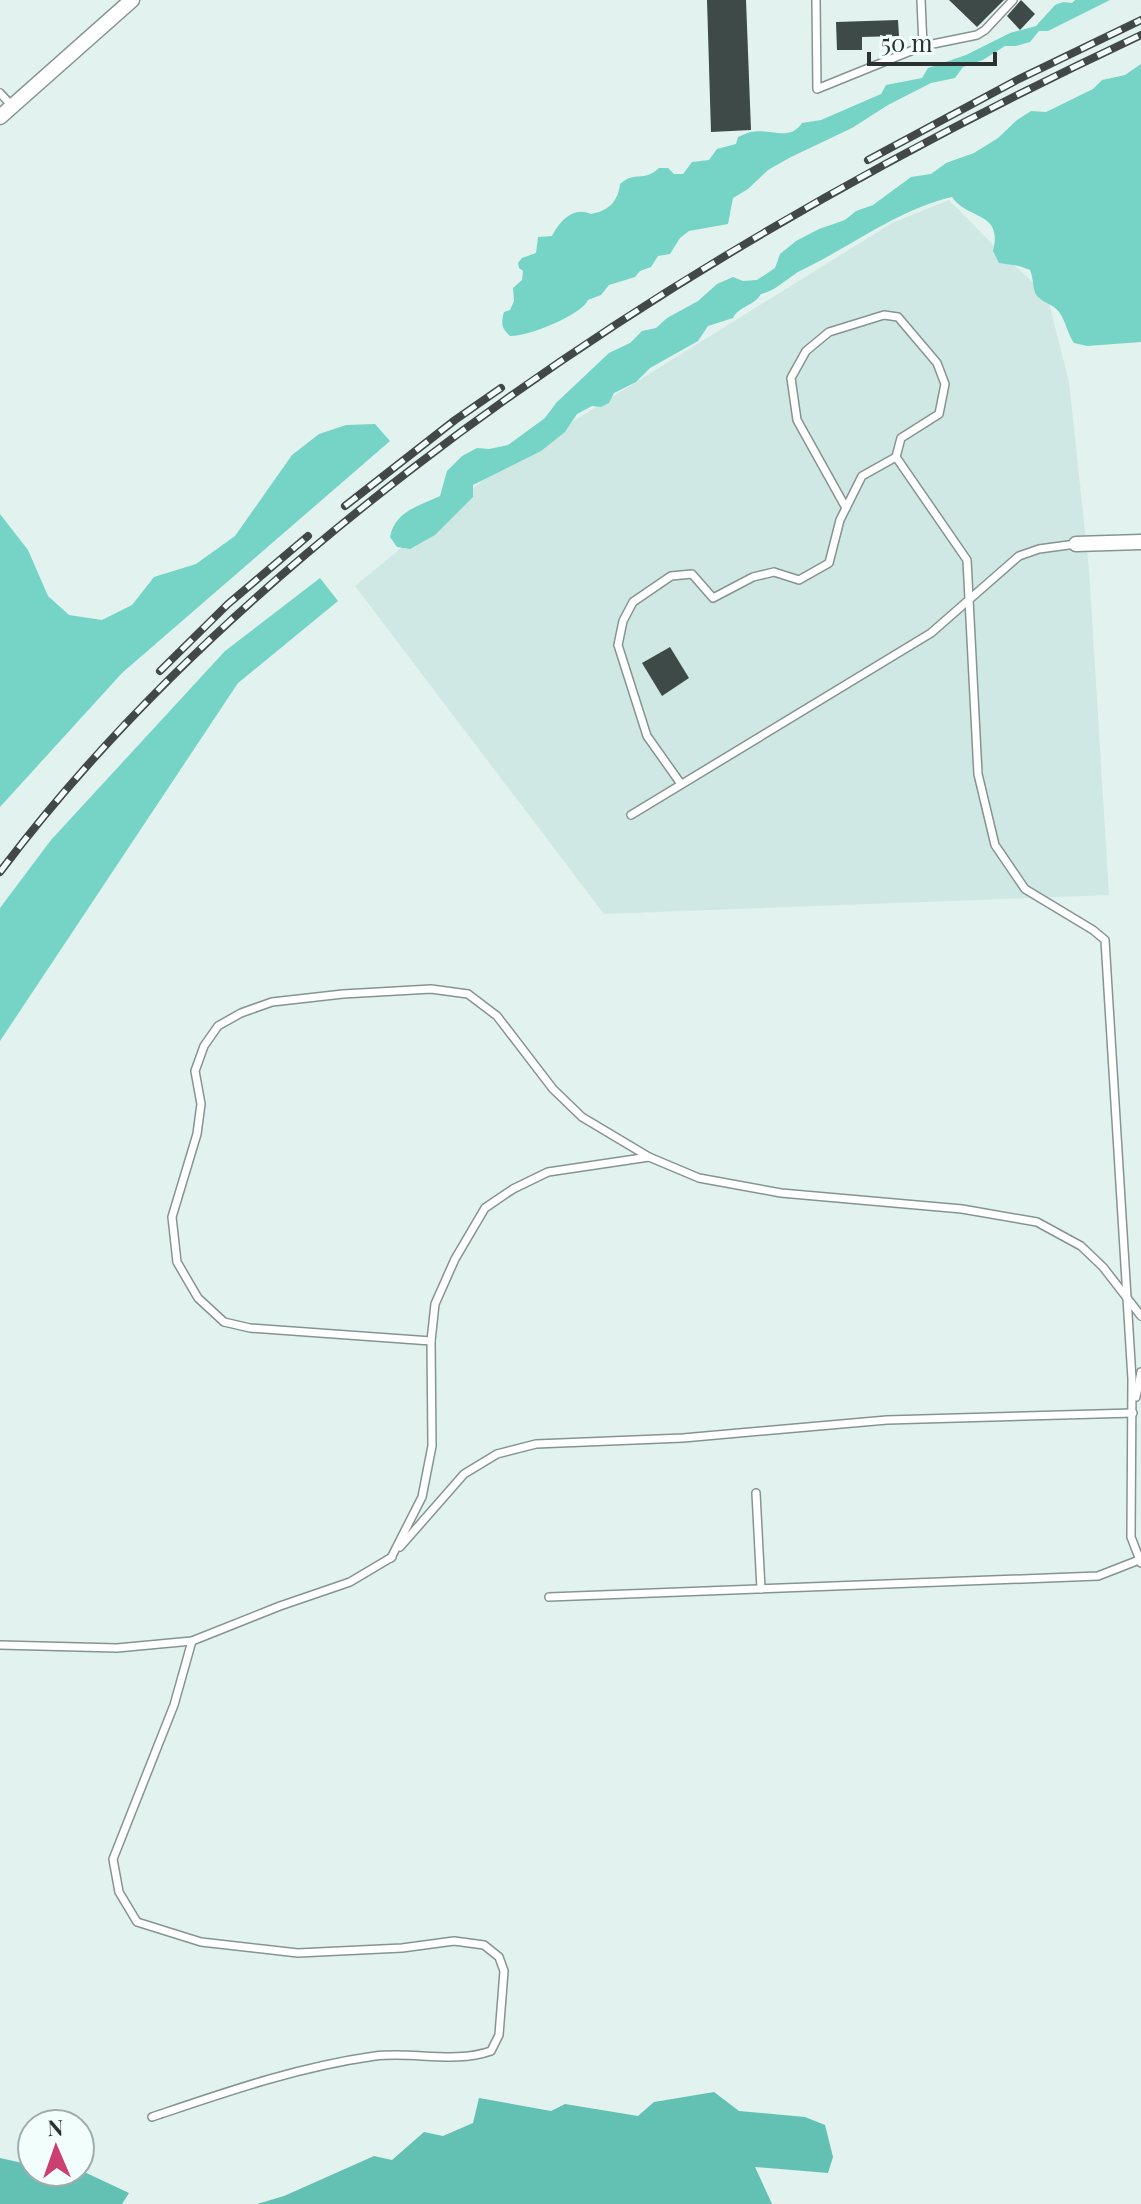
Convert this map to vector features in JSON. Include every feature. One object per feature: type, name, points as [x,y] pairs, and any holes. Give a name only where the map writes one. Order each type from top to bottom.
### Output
[{"type":"street","points":[[0,117],[132,0]]},
{"type":"street","points":[[1076,544],[1141,542]]},
{"type":"lane","points":[[816,0],[817,89],[923,46],[977,35],[1013,0]]},
{"type":"lane","points":[[921,0],[923,46]]},
{"type":"lane","points":[[0,93],[12,106]]},
{"type":"lane","points":[[681,784],[647,736],[618,645],[623,621],[633,602],[671,576],[692,574],[713,598],[753,577],[774,572],[799,580],[829,563],[846,508],[862,476],[896,457],[901,438],[939,414],[945,384],[937,363],[898,317],[884,315],[829,332],[806,351],[791,378],[797,420],[846,508]]},
{"type":"lane","points":[[549,1597],[1098,1576],[1140,1562],[1131,1537],[1133,1415],[1128,1299],[1105,940],[1025,889],[995,845],[978,774],[967,560],[896,457]]},
{"type":"lane","points":[[631,815],[931,633],[1019,556],[1039,549],[1076,544]]},
{"type":"lane","points":[[431,1341],[250,1328],[224,1322],[198,1298],[177,1262],[172,1217],[197,1134],[201,1104],[195,1071],[204,1046],[218,1026],[241,1013],[272,1002],[431,989],[468,994],[497,1016],[553,1089],[582,1117],[649,1157],[699,1178],[781,1193],[962,1209],[1037,1222],[1081,1246],[1103,1267],[1141,1316]]},
{"type":"lane","points":[[391,1558],[422,1497],[432,1446],[431,1341],[435,1304],[455,1259],[485,1208],[513,1189],[548,1172],[649,1157]]},
{"type":"lane","points":[[1133,1415],[1141,1372]]},
{"type":"lane","points":[[0,1645],[117,1648],[192,1641],[350,1582],[391,1558],[464,1474],[497,1454],[536,1444],[683,1438],[887,1420],[1133,1415]]},
{"type":"lane","points":[[756,1493],[761,1589]]},
{"type":"lane","points":[[152,2117],[263,2079],[334,2062],[393,2054],[476,2056],[491,2051],[499,2035],[504,1971],[499,1957],[484,1945],[454,1941],[402,1948],[298,1953],[201,1942],[137,1922],[119,1892],[113,1859],[174,1705],[192,1641]]},
{"type":"shaded area","points":[[1075,0],[1110,0],[1048,31],[1039,31],[1030,42],[1005,46],[983,60],[963,67],[955,78],[931,83],[852,128],[768,170],[733,198],[728,224],[689,231],[680,238],[670,254],[658,256],[651,267],[640,271],[635,277],[609,285],[601,295],[588,300],[565,318],[518,335],[510,336],[503,328],[504,312],[510,310],[514,301],[513,288],[522,280],[523,271],[518,263],[522,258],[536,253],[538,237],[552,236],[563,220],[573,213],[591,214],[607,208],[617,196],[620,184],[626,180],[648,175],[659,168],[683,174],[692,162],[709,160],[717,149],[736,144],[738,137],[749,132],[792,132],[802,123],[821,120],[881,94],[886,85],[922,78],[928,68],[966,55],[1010,33],[1036,26],[1055,5]]},
{"type":"shaded area","points":[[1141,64],[1141,342],[1087,346],[1074,343],[1059,312],[1037,296],[1030,270],[999,263],[993,251],[995,238],[989,223],[959,205],[952,197],[944,199],[890,221],[761,294],[733,318],[708,326],[698,341],[614,393],[609,403],[601,407],[592,406],[577,414],[565,432],[541,451],[473,485],[473,497],[435,535],[410,549],[397,547],[390,537],[402,515],[440,496],[447,471],[462,456],[477,448],[508,445],[545,418],[556,403],[609,353],[630,343],[642,331],[656,328],[667,318],[698,301],[717,284],[733,277],[743,281],[757,280],[775,268],[780,254],[796,241],[873,205],[911,177],[931,174],[946,163],[974,153],[1031,111],[1046,112],[1093,89],[1102,80],[1125,75]]},
{"type":"shaded area","points":[[949,200],[1047,295],[1069,382],[1089,568],[1109,895],[604,914],[355,586],[498,468],[892,223]]},
{"type":"shaded area","points":[[375,424],[390,441],[122,673],[0,807],[0,514],[28,550],[48,596],[69,615],[102,620],[132,605],[154,577],[196,564],[235,536],[292,455],[319,434],[346,425]]},
{"type":"shaded area","points":[[320,578],[338,601],[238,683],[0,1041],[0,908],[51,840],[225,651]]},
{"type":"shaded area","points":[[714,2092],[739,2111],[805,2117],[825,2125],[833,2157],[828,2173],[755,2167],[772,2204],[257,2204],[284,2196],[374,2156],[392,2160],[424,2132],[443,2136],[473,2123],[479,2098],[551,2111],[565,2104],[638,2116],[654,2102]]},
{"type":"shaded area","points":[[0,2158],[16,2162],[16,2188],[96,2188],[96,2178],[129,2193],[122,2204],[0,2204]]},
{"type":"building","points":[[707,0],[746,0],[751,130],[711,132]]},
{"type":"building","points":[[949,0],[1004,0],[977,27]]},
{"type":"building","points":[[1021,0],[1035,14],[1020,30],[1007,16]]},
{"type":"building","points":[[898,20],[899,36],[862,37],[862,50],[837,50],[836,22]]},
{"type":"building","points":[[670,647],[689,678],[662,696],[642,663]]},
{"type":"railway","points":[[868,160],[1017,80],[1141,20]]},
{"type":"railway","points":[[0,872],[91,761],[243,609],[409,471],[495,407],[582,346],[763,233],[950,130],[1141,35]]},
{"type":"railway","points":[[345,506],[501,388]]},
{"type":"railway","points":[[160,671],[228,604],[308,536]]}]
